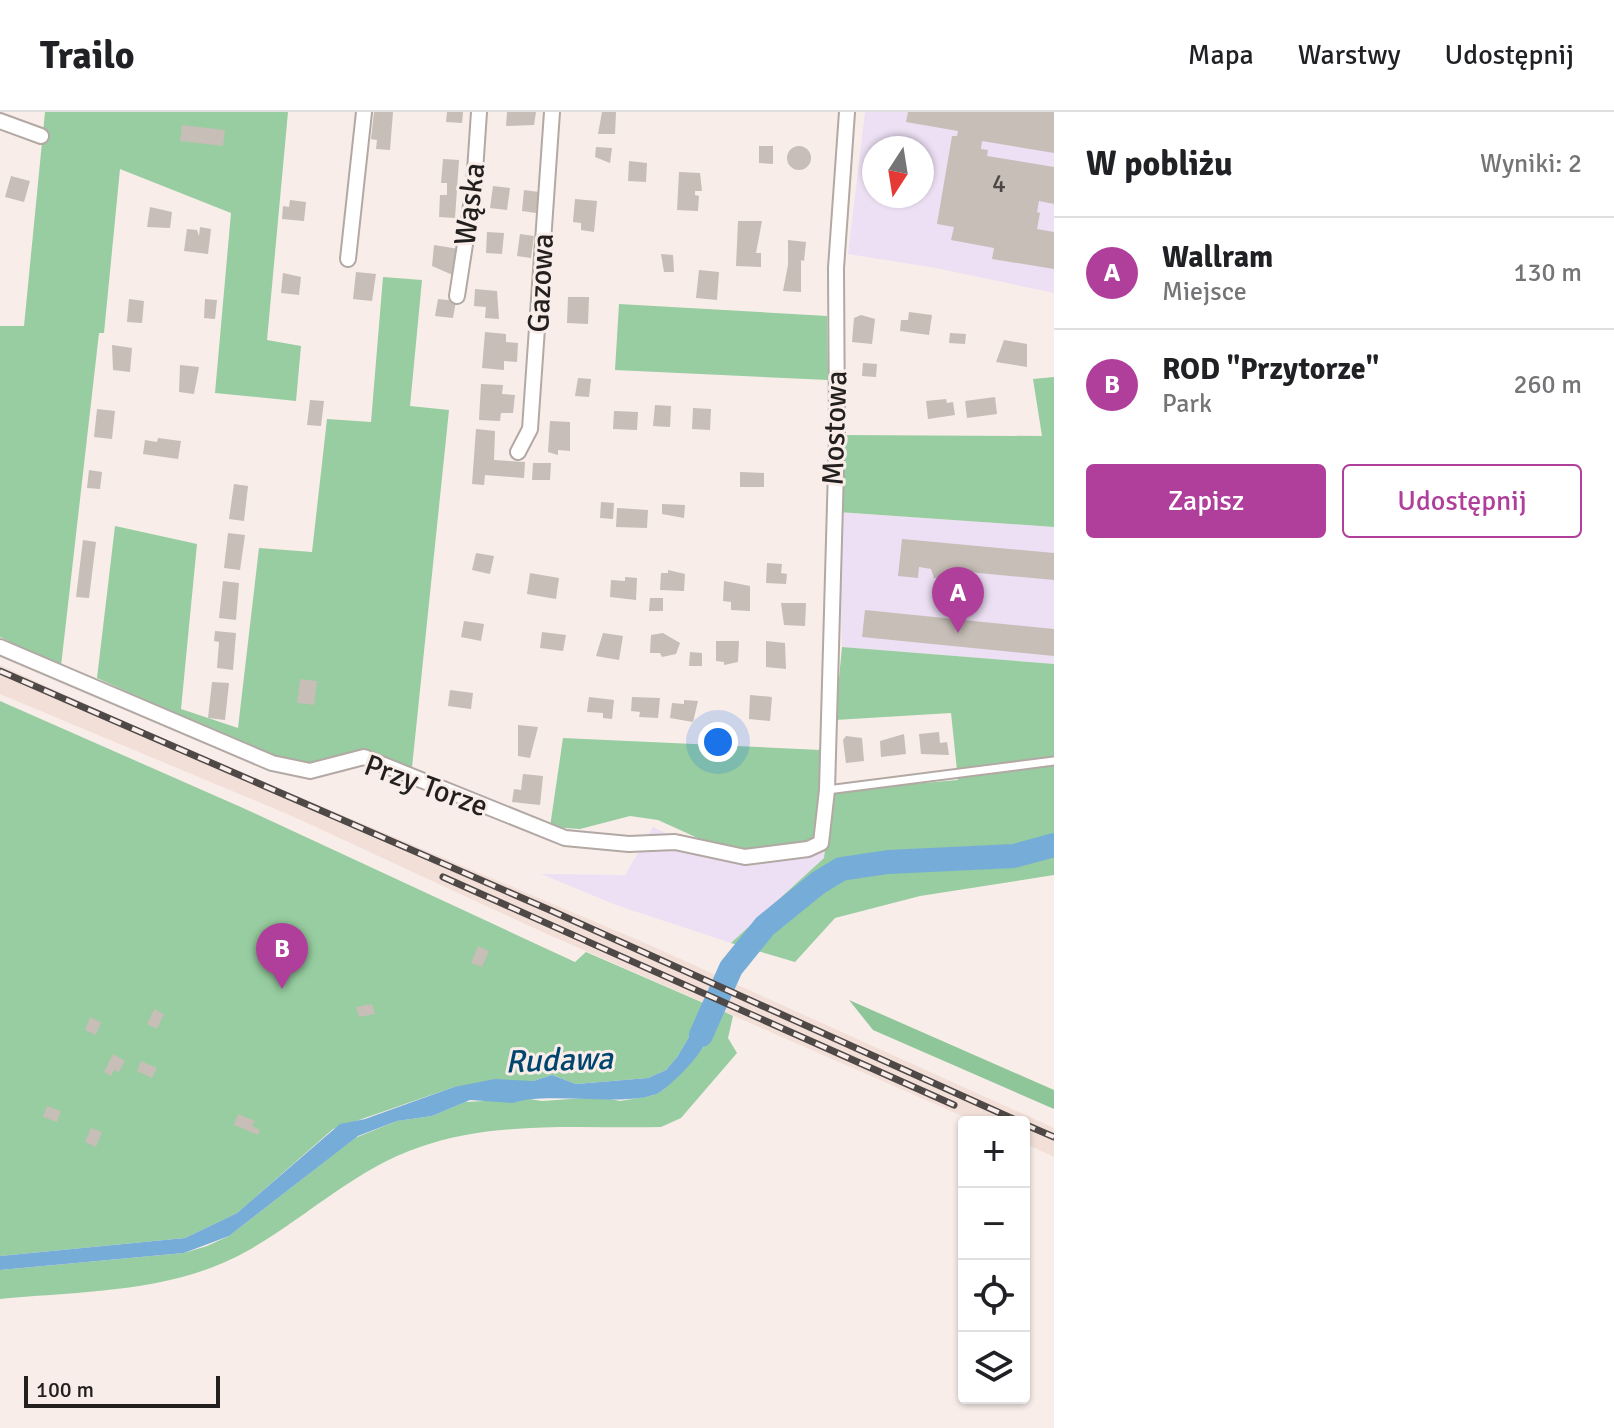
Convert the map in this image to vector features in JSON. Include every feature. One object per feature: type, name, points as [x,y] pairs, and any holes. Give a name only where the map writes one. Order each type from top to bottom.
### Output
[{"type":"street","points":[[348,259],[364,112]]},
{"type":"street","name":"Wąska","points":[[457,296],[474,186],[479,112]]},
{"type":"street","name":"Gazowa","points":[[518,452],[530,429],[552,112]]},
{"type":"street","name":"Mostowa","points":[[821,843],[827,790],[837,433],[836,268],[847,112]]},
{"type":"street","points":[[0,121],[41,136]]},
{"type":"street","name":"Przy Torze","points":[[0,647],[272,763],[310,771],[364,757],[565,838],[629,844],[675,842],[745,857],[808,849],[821,843]]},
{"type":"lane","points":[[827,790],[1054,761]]},
{"type":"shaded area","points":[[865,112],[1054,112],[1054,293],[936,268],[848,254],[862,137],[862,208],[934,208],[934,136],[862,136]]},
{"type":"shaded area","points":[[838,512],[1054,527],[1054,664],[842,647]]},
{"type":"shaded area","points":[[0,665],[165,740],[645,943],[1027,1116],[962,1116],[547,934],[292,816],[0,694]]},
{"type":"shaded area","points":[[653,827],[718,858],[751,865],[825,850],[824,858],[731,943],[616,905],[541,874],[625,875]]},
{"type":"shaded area","points":[[1030,1117],[1054,1128],[1054,1157],[1030,1146]]},
{"type":"green space","points":[[45,112],[288,112],[267,340],[301,346],[296,401],[215,393],[231,213],[120,169],[104,333],[99,333],[61,666],[0,637],[0,326],[24,326]]},
{"type":"green space","points":[[383,277],[422,280],[410,406],[449,410],[411,777],[361,762],[309,768],[282,763],[97,678],[115,526],[197,544],[181,709],[238,728],[259,548],[312,552],[327,419],[371,422]]},
{"type":"green space","points":[[619,304],[827,316],[828,380],[615,370]]},
{"type":"green space","points":[[1054,377],[1054,527],[838,512],[840,435],[1042,436],[1033,379]]},
{"type":"green space","points":[[842,647],[1054,664],[1054,875],[920,896],[835,918],[795,962],[731,943],[824,858],[832,791],[958,780],[951,713],[835,720]]},
{"type":"green space","points":[[0,701],[243,808],[575,962],[586,952],[708,1005],[677,1057],[666,1070],[648,1078],[576,1084],[552,1075],[533,1081],[454,1087],[333,1129],[237,1213],[185,1238],[0,1256]]},
{"type":"green space","points":[[563,738],[821,750],[817,841],[733,854],[658,820],[630,816],[580,829],[550,827]]},
{"type":"green space","points":[[849,1000],[1054,1090],[1054,1109],[873,1030]]},
{"type":"green space","points":[[725,1012],[733,1016],[728,1038],[737,1053],[681,1118],[661,1127],[509,1129],[449,1138],[396,1156],[332,1194],[249,1250],[190,1275],[128,1288],[0,1299],[0,1270],[184,1253],[207,1246],[229,1236],[355,1138],[397,1121],[432,1116],[465,1102],[503,1100],[513,1103],[523,1098],[542,1101],[600,1097],[620,1101],[651,1096],[662,1091],[689,1065],[705,1045],[714,1022]]},
{"type":"water","points":[[708,1005],[725,1012],[692,1062],[663,1090],[651,1096],[634,1099],[548,1098],[513,1103],[470,1100],[432,1116],[397,1121],[358,1136],[229,1236],[184,1253],[0,1270],[0,1256],[185,1238],[237,1213],[340,1124],[365,1119],[454,1087],[495,1079],[533,1081],[552,1075],[576,1084],[648,1078],[666,1070],[677,1057]]},
{"type":"building","points":[[374,112],[393,112],[390,150],[376,149],[377,140],[371,139]]},
{"type":"building","points":[[447,112],[463,112],[462,123],[446,122]]},
{"type":"building","points":[[507,112],[536,112],[534,125],[506,126]]},
{"type":"building","points":[[602,112],[616,112],[615,134],[598,134]]},
{"type":"building","points":[[908,112],[1054,112],[1054,153],[982,141],[981,149],[988,150],[987,156],[1054,167],[1054,204],[1039,201],[1037,229],[1054,232],[1054,269],[992,259],[994,248],[951,240],[954,227],[937,224],[952,136],[957,136],[958,131],[906,122]]},
{"type":"building","points":[[182,125],[225,130],[223,146],[180,141]]},
{"type":"building","points":[[759,146],[773,146],[773,164],[759,163]]},
{"type":"building","points":[[799,146],[807,150],[811,158],[807,166],[799,170],[791,166],[787,158],[791,150]]},
{"type":"building","points":[[596,147],[612,148],[610,163],[595,157]]},
{"type":"building","points":[[443,159],[459,160],[455,218],[439,217],[440,195],[447,195],[447,183],[441,183]]},
{"type":"building","points":[[629,161],[647,163],[646,182],[628,181]]},
{"type":"building","points":[[679,172],[700,173],[702,191],[695,191],[695,195],[699,196],[698,211],[677,210]]},
{"type":"building","points":[[11,176],[30,181],[24,202],[5,197]]},
{"type":"building","points":[[493,186],[510,188],[507,210],[490,208]]},
{"type":"building","points":[[524,190],[539,192],[536,213],[522,211]]},
{"type":"building","points":[[575,199],[597,201],[594,232],[581,230],[581,223],[573,222]]},
{"type":"building","points":[[290,200],[306,202],[304,221],[282,219],[283,206],[289,207]]},
{"type":"building","points":[[150,207],[172,212],[170,228],[147,227]]},
{"type":"building","points":[[738,221],[762,221],[756,253],[761,253],[761,267],[736,266]]},
{"type":"building","points":[[200,227],[211,229],[208,254],[184,251],[187,229],[197,230],[199,236]]},
{"type":"building","points":[[487,232],[504,233],[502,254],[486,253]]},
{"type":"building","points":[[520,234],[534,236],[531,258],[517,256]]},
{"type":"building","points":[[788,240],[806,242],[804,261],[801,260],[801,292],[783,291],[788,265]]},
{"type":"building","points":[[434,245],[459,249],[455,276],[432,266]]},
{"type":"building","points":[[661,254],[673,255],[674,272],[664,272]]},
{"type":"building","points":[[699,270],[719,272],[717,300],[696,298]]},
{"type":"building","points":[[356,272],[376,274],[372,301],[353,299]]},
{"type":"building","points":[[283,273],[301,277],[299,295],[281,293]]},
{"type":"building","points":[[475,289],[497,291],[499,319],[485,318],[486,307],[474,306]]},
{"type":"building","points":[[568,297],[589,297],[588,324],[567,323]]},
{"type":"building","points":[[129,299],[144,301],[142,323],[127,322]]},
{"type":"building","points":[[205,299],[217,300],[215,319],[204,318]]},
{"type":"building","points":[[438,299],[456,301],[453,318],[435,316]]},
{"type":"building","points":[[909,312],[932,315],[929,335],[900,331],[901,320],[908,320]]},
{"type":"building","points":[[861,315],[875,319],[872,344],[852,342],[854,318]]},
{"type":"building","points":[[485,332],[506,334],[506,342],[518,343],[517,362],[504,361],[504,370],[482,368]]},
{"type":"building","points":[[950,333],[966,334],[965,344],[949,343]]},
{"type":"building","points":[[1004,340],[1027,344],[1027,367],[996,362]]},
{"type":"building","points":[[112,345],[132,348],[130,372],[113,370]]},
{"type":"building","points":[[863,363],[877,364],[876,377],[862,376]]},
{"type":"building","points":[[180,365],[199,367],[194,394],[179,392]]},
{"type":"building","points":[[578,378],[591,379],[589,397],[575,396]]},
{"type":"building","points":[[481,384],[503,385],[502,394],[515,395],[513,413],[501,413],[500,421],[479,420]]},
{"type":"building","points":[[995,397],[997,414],[967,418],[965,401]]},
{"type":"building","points":[[946,399],[947,403],[953,402],[955,415],[928,419],[926,401]]},
{"type":"building","points":[[310,400],[324,401],[321,426],[307,425]]},
{"type":"building","points":[[655,405],[671,406],[670,427],[653,426]]},
{"type":"building","points":[[693,408],[711,409],[710,430],[692,429]]},
{"type":"building","points":[[97,409],[115,411],[112,439],[94,437]]},
{"type":"building","points":[[614,411],[638,412],[637,430],[613,429]]},
{"type":"building","points":[[550,421],[570,422],[570,451],[558,450],[558,455],[548,452]]},
{"type":"building","points":[[476,429],[495,431],[494,460],[525,462],[524,478],[485,475],[484,485],[472,484]]},
{"type":"building","points":[[158,438],[181,441],[178,459],[143,454],[145,440],[157,442]]},
{"type":"building","points":[[533,463],[551,463],[550,480],[532,480]]},
{"type":"building","points":[[89,470],[102,472],[100,489],[87,488]]},
{"type":"building","points":[[740,472],[764,473],[764,487],[740,487]]},
{"type":"building","points":[[234,484],[248,486],[244,521],[229,519]]},
{"type":"building","points":[[601,502],[614,503],[613,519],[600,518]]},
{"type":"building","points":[[662,504],[685,505],[684,518],[662,514]]},
{"type":"building","points":[[617,508],[648,510],[647,528],[616,527]]},
{"type":"building","points":[[228,533],[245,535],[240,570],[224,568]]},
{"type":"building","points":[[902,539],[1054,553],[1054,580],[947,570],[946,580],[934,578],[931,569],[919,567],[918,578],[898,576]]},
{"type":"building","points":[[83,540],[96,542],[89,598],[76,597]]},
{"type":"building","points":[[476,553],[494,556],[490,574],[472,570]]},
{"type":"building","points":[[767,563],[782,564],[781,573],[787,574],[786,584],[766,583]]},
{"type":"building","points":[[668,570],[685,574],[684,591],[660,590],[661,573],[668,573]]},
{"type":"building","points":[[530,573],[559,578],[556,599],[527,594]]},
{"type":"building","points":[[625,577],[637,578],[636,600],[610,597],[611,580],[625,581]]},
{"type":"building","points":[[223,581],[239,583],[236,620],[219,618]]},
{"type":"building","points":[[724,581],[750,586],[750,611],[731,610],[731,602],[723,601]]},
{"type":"building","points":[[650,598],[663,598],[663,611],[649,611]]},
{"type":"building","points":[[781,603],[806,603],[805,626],[784,625]]},
{"type":"building","points":[[865,610],[1054,629],[1054,656],[862,637]]},
{"type":"building","points":[[464,621],[484,624],[481,641],[461,637]]},
{"type":"building","points":[[215,631],[236,633],[233,670],[217,668],[219,642],[214,641]]},
{"type":"building","points":[[542,632],[566,635],[563,651],[540,648]]},
{"type":"building","points":[[603,633],[623,636],[619,660],[596,656]]},
{"type":"building","points":[[663,633],[680,643],[676,654],[662,657],[660,653],[650,653],[651,635]]},
{"type":"building","points":[[716,641],[739,641],[738,662],[724,665],[724,662],[716,661]]},
{"type":"building","points":[[766,641],[785,643],[786,669],[766,667]]},
{"type":"building","points":[[690,652],[702,653],[702,666],[689,666]]},
{"type":"building","points":[[300,679],[317,681],[314,705],[297,703]]},
{"type":"building","points":[[212,682],[229,683],[225,720],[208,718]]},
{"type":"building","points":[[450,690],[473,693],[471,709],[448,706]]},
{"type":"building","points":[[750,695],[772,697],[770,721],[749,719]]},
{"type":"building","points":[[589,697],[614,700],[612,719],[603,718],[603,713],[587,712]]},
{"type":"building","points":[[632,697],[660,698],[658,718],[639,717],[640,712],[631,711]]},
{"type":"building","points":[[684,700],[698,701],[693,722],[670,718],[672,703],[684,704]]},
{"type":"building","points":[[518,725],[538,727],[530,758],[518,756]]},
{"type":"building","points":[[939,732],[940,743],[947,742],[949,755],[921,754],[919,734]]},
{"type":"building","points":[[904,734],[906,754],[881,757],[880,741]]},
{"type":"building","points":[[846,736],[862,738],[864,761],[846,763],[843,740]]},
{"type":"building","points":[[523,774],[543,776],[540,805],[512,802],[514,789],[521,790]]},
{"type":"building","points":[[478,946],[489,951],[482,967],[471,963]]},
{"type":"building","points":[[372,1004],[375,1014],[359,1017],[356,1007]]},
{"type":"building","points":[[154,1009],[164,1014],[157,1029],[147,1024]]},
{"type":"building","points":[[90,1017],[101,1022],[96,1035],[85,1030]]},
{"type":"building","points":[[113,1054],[125,1061],[119,1072],[114,1070],[111,1076],[104,1072]]},
{"type":"building","points":[[141,1061],[157,1068],[152,1078],[137,1071]]},
{"type":"building","points":[[47,1106],[61,1111],[57,1122],[43,1117]]},
{"type":"building","points":[[238,1114],[255,1121],[252,1126],[260,1130],[258,1135],[234,1125]]},
{"type":"building","points":[[91,1128],[102,1132],[96,1147],[85,1142]]},
{"type":"waterway","name":"Rudawa","points":[[701,1035],[731,968],[765,926],[818,883],[841,869],[888,862],[1014,856],[1054,845]]},
{"type":"railway","points":[[0,671],[552,911],[1007,1116]]},
{"type":"railway","points":[[443,877],[954,1105]]},
{"type":"railway","points":[[1030,1127],[1054,1137]]},
{"type":"place","name":"Wallram","points":[[958,633]]},
{"type":"place","name":"ROD \"Przytorze\"","points":[[282,989]]}]
